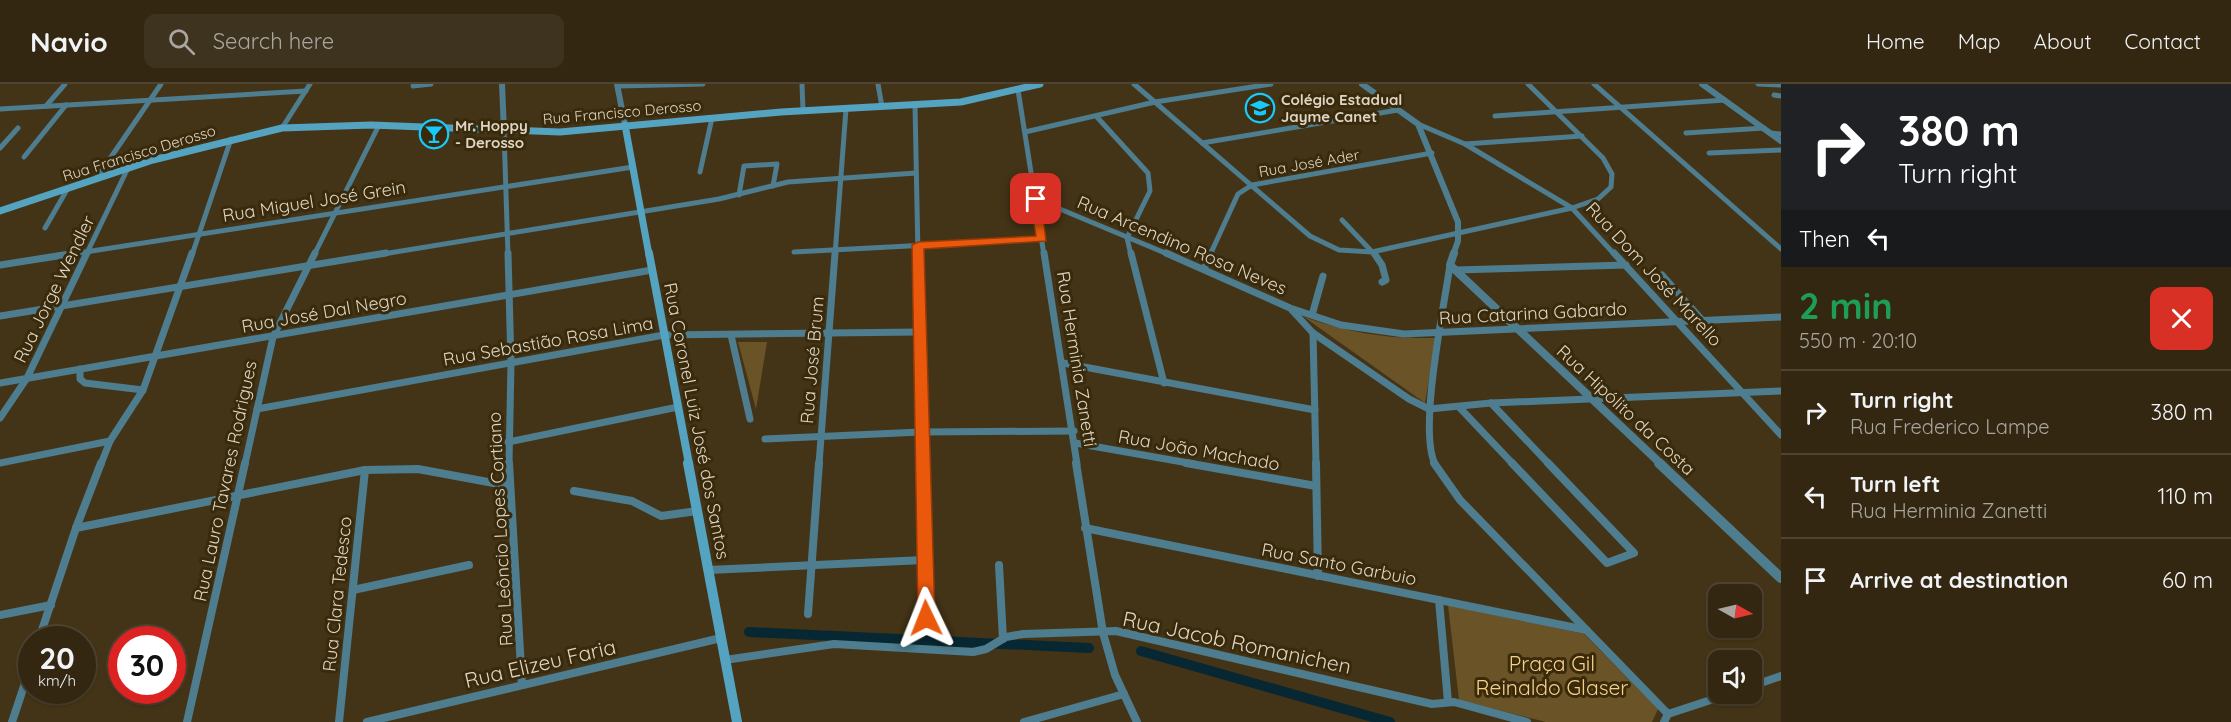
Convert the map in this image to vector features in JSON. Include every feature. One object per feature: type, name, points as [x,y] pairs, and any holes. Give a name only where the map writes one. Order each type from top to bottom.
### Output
[{"type":"main road","name":"Rua Francisco Derosso","points":[[0,211],[128,168],[231,139],[282,128],[379,125],[504,132],[560,132],[803,111],[960,102],[1040,84]]},
{"type":"main road","name":"Rua Coronel Luiz José dos Santos","points":[[625,125],[737,722]]},
{"type":"street","points":[[46,106],[65,84]]},
{"type":"street","points":[[96,179],[161,84]]},
{"type":"street","points":[[282,128],[310,84]]},
{"type":"street","points":[[413,86],[431,84]]},
{"type":"street","name":"Rua Leôncio Lopes Cortiano","points":[[502,84],[511,363],[508,442],[522,686]]},
{"type":"street","points":[[625,125],[618,85],[703,84]]},
{"type":"street","points":[[802,84],[803,111]]},
{"type":"street","points":[[878,84],[882,107]]},
{"type":"street","points":[[1134,84],[1310,236],[1339,250],[1372,252],[1459,231],[1572,208],[1598,199],[1611,187],[1612,174],[1603,158],[1527,84]]},
{"type":"street","points":[[1025,132],[1155,102],[1271,84]]},
{"type":"street","name":"Rua Dom José Marello","points":[[1362,84],[1418,124],[1466,144],[1572,208],[1781,435]]},
{"type":"street","points":[[1594,84],[1781,249]]},
{"type":"street","points":[[1702,84],[1781,141]]},
{"type":"street","points":[[1758,84],[1781,85]]},
{"type":"street","name":"Rua Herminia Zanetti","points":[[1018,90],[1076,443],[1085,528],[1103,633],[1110,661],[1137,722]]},
{"type":"street","points":[[0,109],[306,91]]},
{"type":"street","points":[[1774,95],[1781,96]]},
{"type":"street","points":[[1495,116],[1725,100]]},
{"type":"street","points":[[24,157],[66,105]]},
{"type":"street","points":[[915,105],[926,618]]},
{"type":"street","name":"Rua José Brum","points":[[808,614],[831,335],[846,109]]},
{"type":"street","points":[[1202,143],[1398,110]]},
{"type":"street","points":[[1096,116],[1148,173],[1151,183],[1150,191],[1127,238],[1164,383]]},
{"type":"street","points":[[700,172],[712,118]]},
{"type":"street","points":[[1418,124],[1432,153],[1459,231],[1429,409],[1429,446],[1433,462],[1460,500],[1586,630],[1666,718],[1708,702]]},
{"type":"street","name":"Rua Lauro Tavares Rodrigues","points":[[187,722],[273,337],[379,125]]},
{"type":"street","points":[[0,148],[18,128]]},
{"type":"street","points":[[1686,133],[1767,131],[1781,134]]},
{"type":"street","points":[[1466,144],[1582,136]]},
{"type":"street","points":[[43,626],[76,528],[110,441],[143,390],[157,356],[231,139]]},
{"type":"street","points":[[1709,153],[1781,150]]},
{"type":"street","name":"Rua José Ader","points":[[1204,269],[1238,194],[1252,185],[1432,153]]},
{"type":"street","points":[[739,195],[744,166],[777,164],[773,186]]},
{"type":"street","name":"Rua Miguel José Grein","points":[[0,265],[633,167]]},
{"type":"street","name":"Rua Jorge Wendler","points":[[0,418],[27,378],[128,168]]},
{"type":"street","points":[[0,316],[641,212],[739,195],[773,186],[841,177],[916,173]]},
{"type":"street","points":[[45,228],[68,188]]},
{"type":"street","name":"Rua Arcendino Rosa Neves","points":[[1036,199],[1204,269],[1290,308],[1313,333],[1409,399],[1429,409]]},
{"type":"street","points":[[1342,220],[1372,252],[1386,274],[1386,280],[1382,282]]},
{"type":"street","points":[[794,252],[1042,239]]},
{"type":"street","points":[[1453,267],[1626,265]]},
{"type":"street","name":"Rua Hipólito da Costa","points":[[1453,267],[1781,578]]},
{"type":"street","name":"Rua José Dal Negro","points":[[0,383],[652,270]]},
{"type":"street","points":[[1662,275],[1703,321]]},
{"type":"street","points":[[1312,315],[1323,276]]},
{"type":"street","name":"Rua Catarina Gabardo","points":[[1290,308],[1341,325],[1376,332],[1404,334],[1781,317]]},
{"type":"street","name":"Rua Sebastião Rosa Lima","points":[[257,409],[664,335],[831,335],[919,332]]},
{"type":"street","points":[[1313,333],[1318,576]]},
{"type":"street","points":[[731,335],[750,419]]},
{"type":"street","points":[[1063,363],[1315,410]]},
{"type":"street","points":[[80,369],[80,379],[85,383],[143,390]]},
{"type":"street","points":[[1429,409],[1491,403],[1781,391]]},
{"type":"street","points":[[1459,407],[1608,563],[1634,553],[1491,403]]},
{"type":"street","points":[[508,442],[678,407]]},
{"type":"street","points":[[765,439],[921,432],[1074,432]]},
{"type":"street","points":[[0,463],[110,441]]},
{"type":"street","name":"Rua João Machado","points":[[1076,443],[1316,486]]},
{"type":"street","points":[[76,528],[365,470],[418,469],[510,486]]},
{"type":"street","name":"Rua Clara Tedesco","points":[[339,722],[365,470]]},
{"type":"street","points":[[574,491],[641,504],[650,507],[662,516],[697,511]]},
{"type":"street","name":"Rua Santo Garbuio","points":[[1085,528],[1586,630]]},
{"type":"street","points":[[708,570],[924,560]]},
{"type":"street","points":[[999,565],[999,642]]},
{"type":"street","points":[[352,590],[469,566]]},
{"type":"street","points":[[1439,600],[1448,702]]},
{"type":"street","points":[[0,615],[51,604]]},
{"type":"street","name":"Rua Jacob Romanichen","points":[[725,660],[834,644],[973,652],[989,650],[999,642],[1023,635],[1131,633],[1432,704],[1448,702],[1527,722]]},
{"type":"street","name":"Rua Elizeu Faria","points":[[367,722],[721,638]]},
{"type":"street","points":[[1762,683],[1781,676]]},
{"type":"street","points":[[1024,722],[1124,694]]},
{"type":"street","points":[[12,722],[18,704]]},
{"type":"green space","points":[[1304,317],[1369,334],[1436,338],[1425,403]]},
{"type":"green space","points":[[738,342],[767,342],[756,409]]},
{"type":"green space","name":"Praça Gil Reinaldo Glaser","points":[[1448,605],[1584,634],[1658,709],[1652,722],[1546,722],[1459,700]]},
{"type":"waterway","points":[[749,632],[1089,648]]},
{"type":"waterway","points":[[1141,651],[1390,722]]},
{"type":"place","name":"Colégio Estadual Jayme Canet","points":[[1260,108]]},
{"type":"place","name":"Mr. Hoppy - Derosso","points":[[434,134]]},
{"type":"route","points":[[926,618],[918,245],[1042,239],[1036,199]]}]
